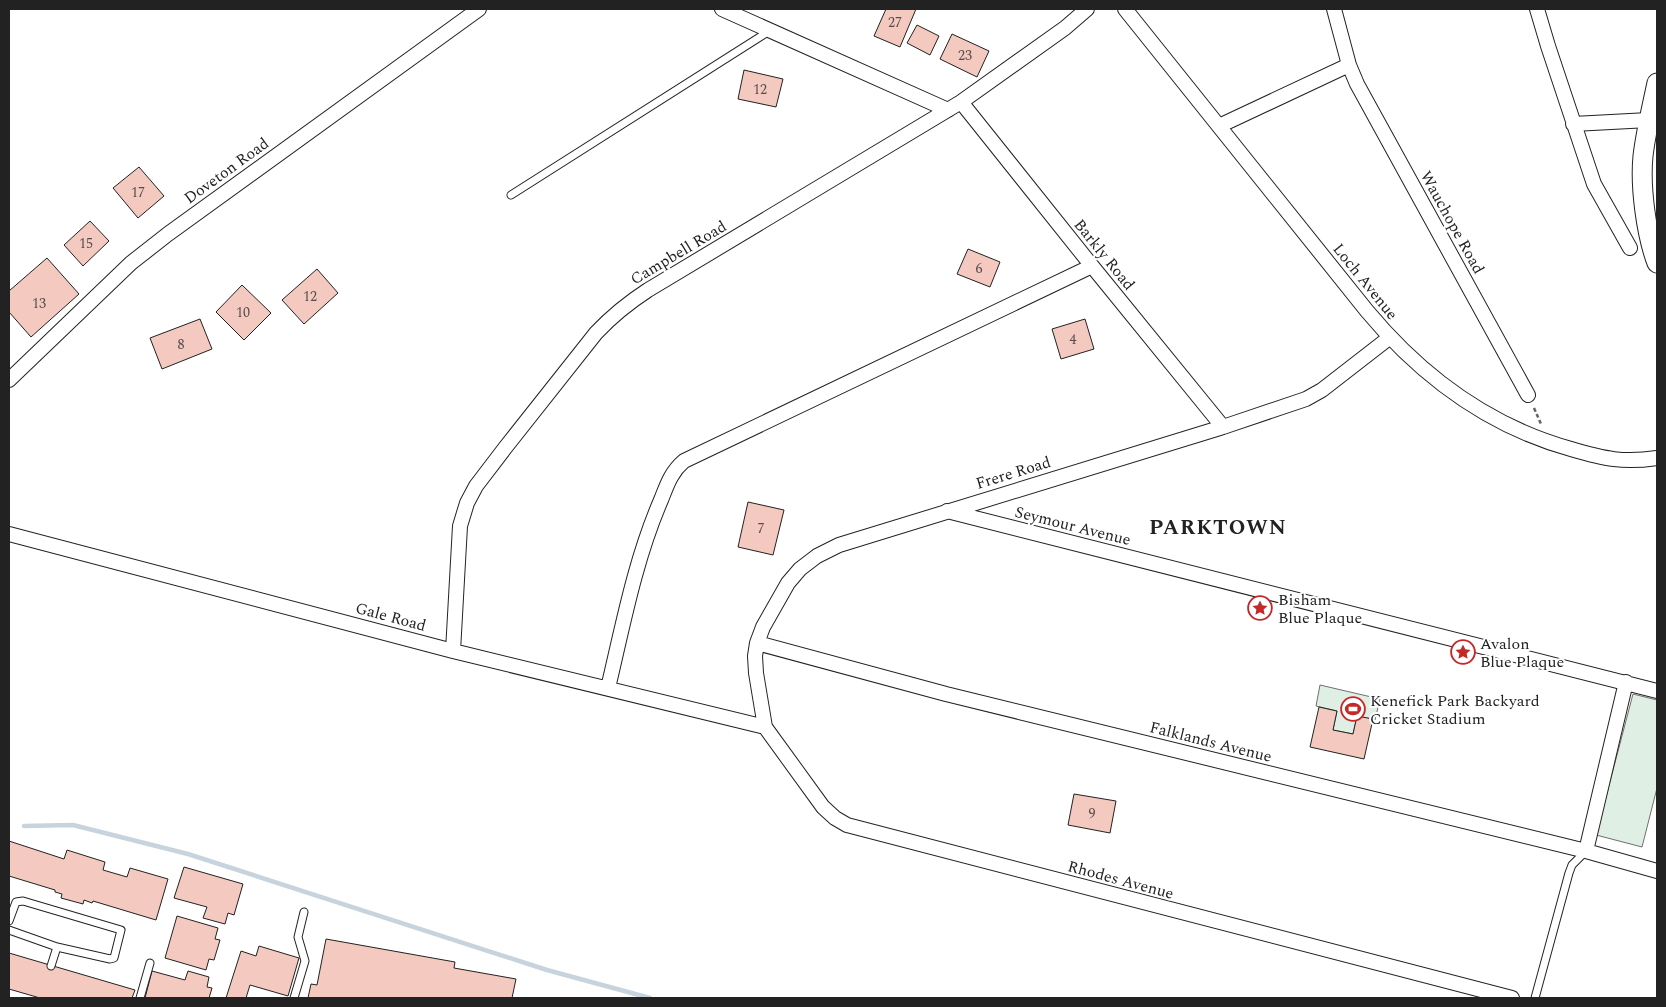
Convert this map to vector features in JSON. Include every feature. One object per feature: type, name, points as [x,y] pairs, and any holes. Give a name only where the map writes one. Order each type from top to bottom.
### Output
[{"type":"main road","points":[[1657,83],[1643,157],[1645,211],[1648,232],[1657,263]]},
{"type":"street","name":"Doveton Road","points":[[9,380],[131,263],[176,228],[479,9]]},
{"type":"street","points":[[722,9],[948,110]]},
{"type":"street","name":"Campbell Road","points":[[453,651],[460,526],[466,502],[488,471],[610,317],[648,290],[961,102],[1065,28],[1087,9]]},
{"type":"street","name":"Loch Avenue","points":[[1125,9],[1390,338],[1410,358],[1472,406],[1510,428],[1550,443],[1618,461],[1657,458]]},
{"type":"street","name":"Wauchope Road","points":[[1334,9],[1349,66],[1357,84],[1528,395]]},
{"type":"street","points":[[1538,9],[1548,46],[1594,184],[1630,248]]},
{"type":"street","points":[[1219,126],[1349,66]]},
{"type":"street","name":"Barkly Road","points":[[961,102],[1223,426]]},
{"type":"street","points":[[1574,124],[1649,120]]},
{"type":"street","points":[[608,688],[650,525],[671,476],[684,461],[1092,266]]},
{"type":"street","name":"Frere Road","points":[[765,727],[756,673],[755,656],[757,642],[788,583],[800,568],[817,556],[839,545],[1306,399],[1322,390],[1390,338]]},
{"type":"street","name":"Seymour Avenue","points":[[946,511],[1657,691]]},
{"type":"street","name":"Gale Road","points":[[9,534],[453,651],[765,727]]},
{"type":"street","name":"Falklands Avenue","points":[[757,642],[946,694],[1586,851],[1657,871]]},
{"type":"street","points":[[1586,851],[1626,682]]},
{"type":"street","name":"Rhodes Avenue","points":[[765,727],[823,807],[835,818],[847,825],[1512,998]]},
{"type":"lane","points":[[511,195],[771,30]]},
{"type":"lane","points":[[1535,998],[1569,873],[1572,865],[1586,851]]},
{"type":"lane","points":[[9,921],[16,902],[23,901],[121,930],[114,958],[105,959],[57,947],[9,930]]},
{"type":"lane","points":[[294,998],[305,961],[298,937],[304,912]]},
{"type":"lane","points":[[51,966],[57,947]]},
{"type":"lane","points":[[140,998],[150,963]]},
{"type":"path","points":[[1528,395],[1550,443]]},
{"type":"green space","name":"Kenefick Park Backyard Cricket Stadium","points":[[1320,685],[1380,699],[1375,720],[1357,716],[1353,734],[1333,730],[1337,711],[1316,706]]},
{"type":"green space","points":[[1633,694],[1657,700],[1657,788],[1642,847],[1596,835]]},
{"type":"building","points":[[886,9],[916,9],[900,47],[874,36]]},
{"type":"building","points":[[917,25],[939,36],[930,55],[907,43]]},
{"type":"building","points":[[952,34],[989,51],[977,77],[940,59]]},
{"type":"building","points":[[744,70],[783,79],[776,107],[738,99]]},
{"type":"building","points":[[139,167],[164,196],[138,218],[113,188]]},
{"type":"building","points":[[90,221],[109,241],[83,266],[64,245]]},
{"type":"building","points":[[968,249],[1000,262],[990,287],[957,274]]},
{"type":"building","points":[[47,258],[79,294],[31,337],[9,312],[9,291]]},
{"type":"building","points":[[317,269],[338,293],[304,324],[282,300]]},
{"type":"building","points":[[242,285],[271,313],[244,340],[216,312]]},
{"type":"building","points":[[200,319],[212,349],[162,369],[150,338]]},
{"type":"building","points":[[1085,319],[1094,349],[1061,359],[1052,329]]},
{"type":"building","points":[[748,502],[784,510],[773,555],[738,547]]},
{"type":"building","points":[[1319,707],[1337,711],[1333,730],[1353,734],[1357,716],[1373,719],[1364,759],[1310,747]]},
{"type":"building","points":[[1074,794],[1116,801],[1110,833],[1068,825]]},
{"type":"building","points":[[9,841],[64,859],[67,850],[105,862],[103,870],[127,877],[130,868],[168,879],[156,920],[93,901],[92,903],[84,900],[83,904],[61,898],[62,894],[55,892],[55,890],[9,876]]},
{"type":"building","points":[[184,867],[243,884],[234,915],[228,913],[225,924],[203,918],[207,907],[174,898]]},
{"type":"building","points":[[177,916],[218,928],[215,939],[220,940],[214,960],[209,959],[206,970],[165,958]]},
{"type":"building","points":[[326,939],[455,962],[454,968],[516,979],[512,998],[308,998],[311,984],[317,985]]},
{"type":"building","points":[[259,946],[299,958],[288,996],[250,985],[246,998],[226,998],[241,951],[256,956]]},
{"type":"building","points":[[9,953],[135,990],[132,998],[40,998],[9,989]]},
{"type":"building","points":[[152,971],[185,980],[188,971],[209,977],[207,987],[212,988],[209,998],[145,998]]},
{"type":"waterway","points":[[24,826],[73,825],[188,854],[547,970],[650,998]]},
{"type":"place","name":"Bisham Blue Plaque","points":[[1260,608]]},
{"type":"place","name":"Avalon Blue Plaque","points":[[1463,652]]},
{"type":"place","name":"Kenefick Park Backyard Cricket Stadium","points":[[1353,709]]},
{"type":"district","name":"PARKTOWN","points":[[1218,527]]}]
